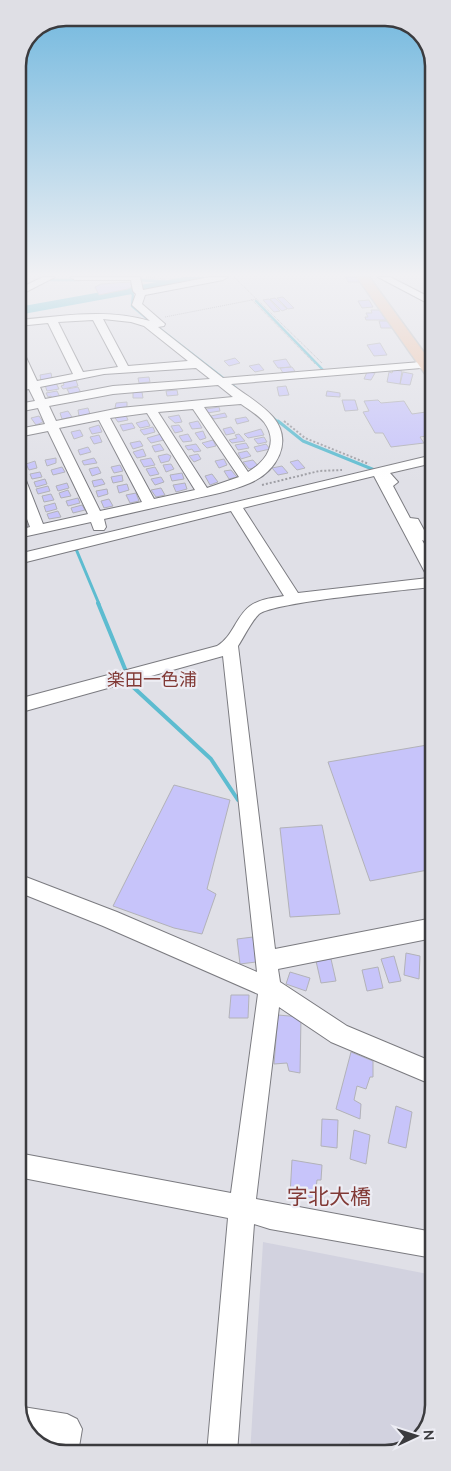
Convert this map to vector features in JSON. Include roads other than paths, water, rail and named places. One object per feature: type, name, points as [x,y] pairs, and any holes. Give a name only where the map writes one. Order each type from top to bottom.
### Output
[{"type":"main road","points":[[413,346],[425,362]]},
{"type":"street","points":[[65,346],[80,376]]},
{"type":"street","points":[[112,346],[125,370]]},
{"type":"street","points":[[26,532],[204,494],[247,480],[261,470],[270,460],[277,450],[278,440],[268,419],[176,346]]},
{"type":"street","points":[[188,346],[234,381]]},
{"type":"street","points":[[26,387],[80,376],[125,370],[199,364]]},
{"type":"street","points":[[26,407],[113,390],[328,373],[425,368]]},
{"type":"street","points":[[26,371],[96,517],[104,538]]},
{"type":"street","points":[[26,431],[103,415],[244,400]]},
{"type":"street","points":[[197,406],[247,480]]},
{"type":"street","points":[[151,410],[204,494]]},
{"type":"street","points":[[103,415],[150,505]]},
{"type":"street","points":[[425,461],[382,471],[386,473],[419,534],[425,537]]},
{"type":"street","points":[[26,557],[375,472],[380,474],[425,559]]},
{"type":"street","points":[[26,498],[38,529]]},
{"type":"street","points":[[234,507],[294,599]]},
{"type":"street","points":[[26,704],[222,650],[230,646],[253,611],[263,605],[294,599],[425,583]]},
{"type":"street","points":[[223,1445],[242,1208],[270,988],[230,646]]},
{"type":"street","points":[[26,886],[110,918],[270,988],[339,1034],[425,1071]]},
{"type":"street","points":[[266,961],[425,930]]},
{"type":"street","points":[[26,1167],[242,1208],[270,1216],[425,1244]]},
{"type":"street","points":[[31,1423],[67,1429],[64,1445]]},
{"type":"waterway","points":[[182,346],[236,388]]},
{"type":"waterway","points":[[299,346],[325,372]]},
{"type":"waterway","points":[[271,416],[279,423]]},
{"type":"waterway","points":[[278,421],[303,441],[377,471]]},
{"type":"waterway","points":[[76,549],[99,604]]},
{"type":"waterway","points":[[98,603],[132,686],[211,759],[238,800]]},
{"type":"district","name":"楽田一色浦","points":[[152,680]]},
{"type":"district","name":"字北大橋","points":[[329,1197]]}]
